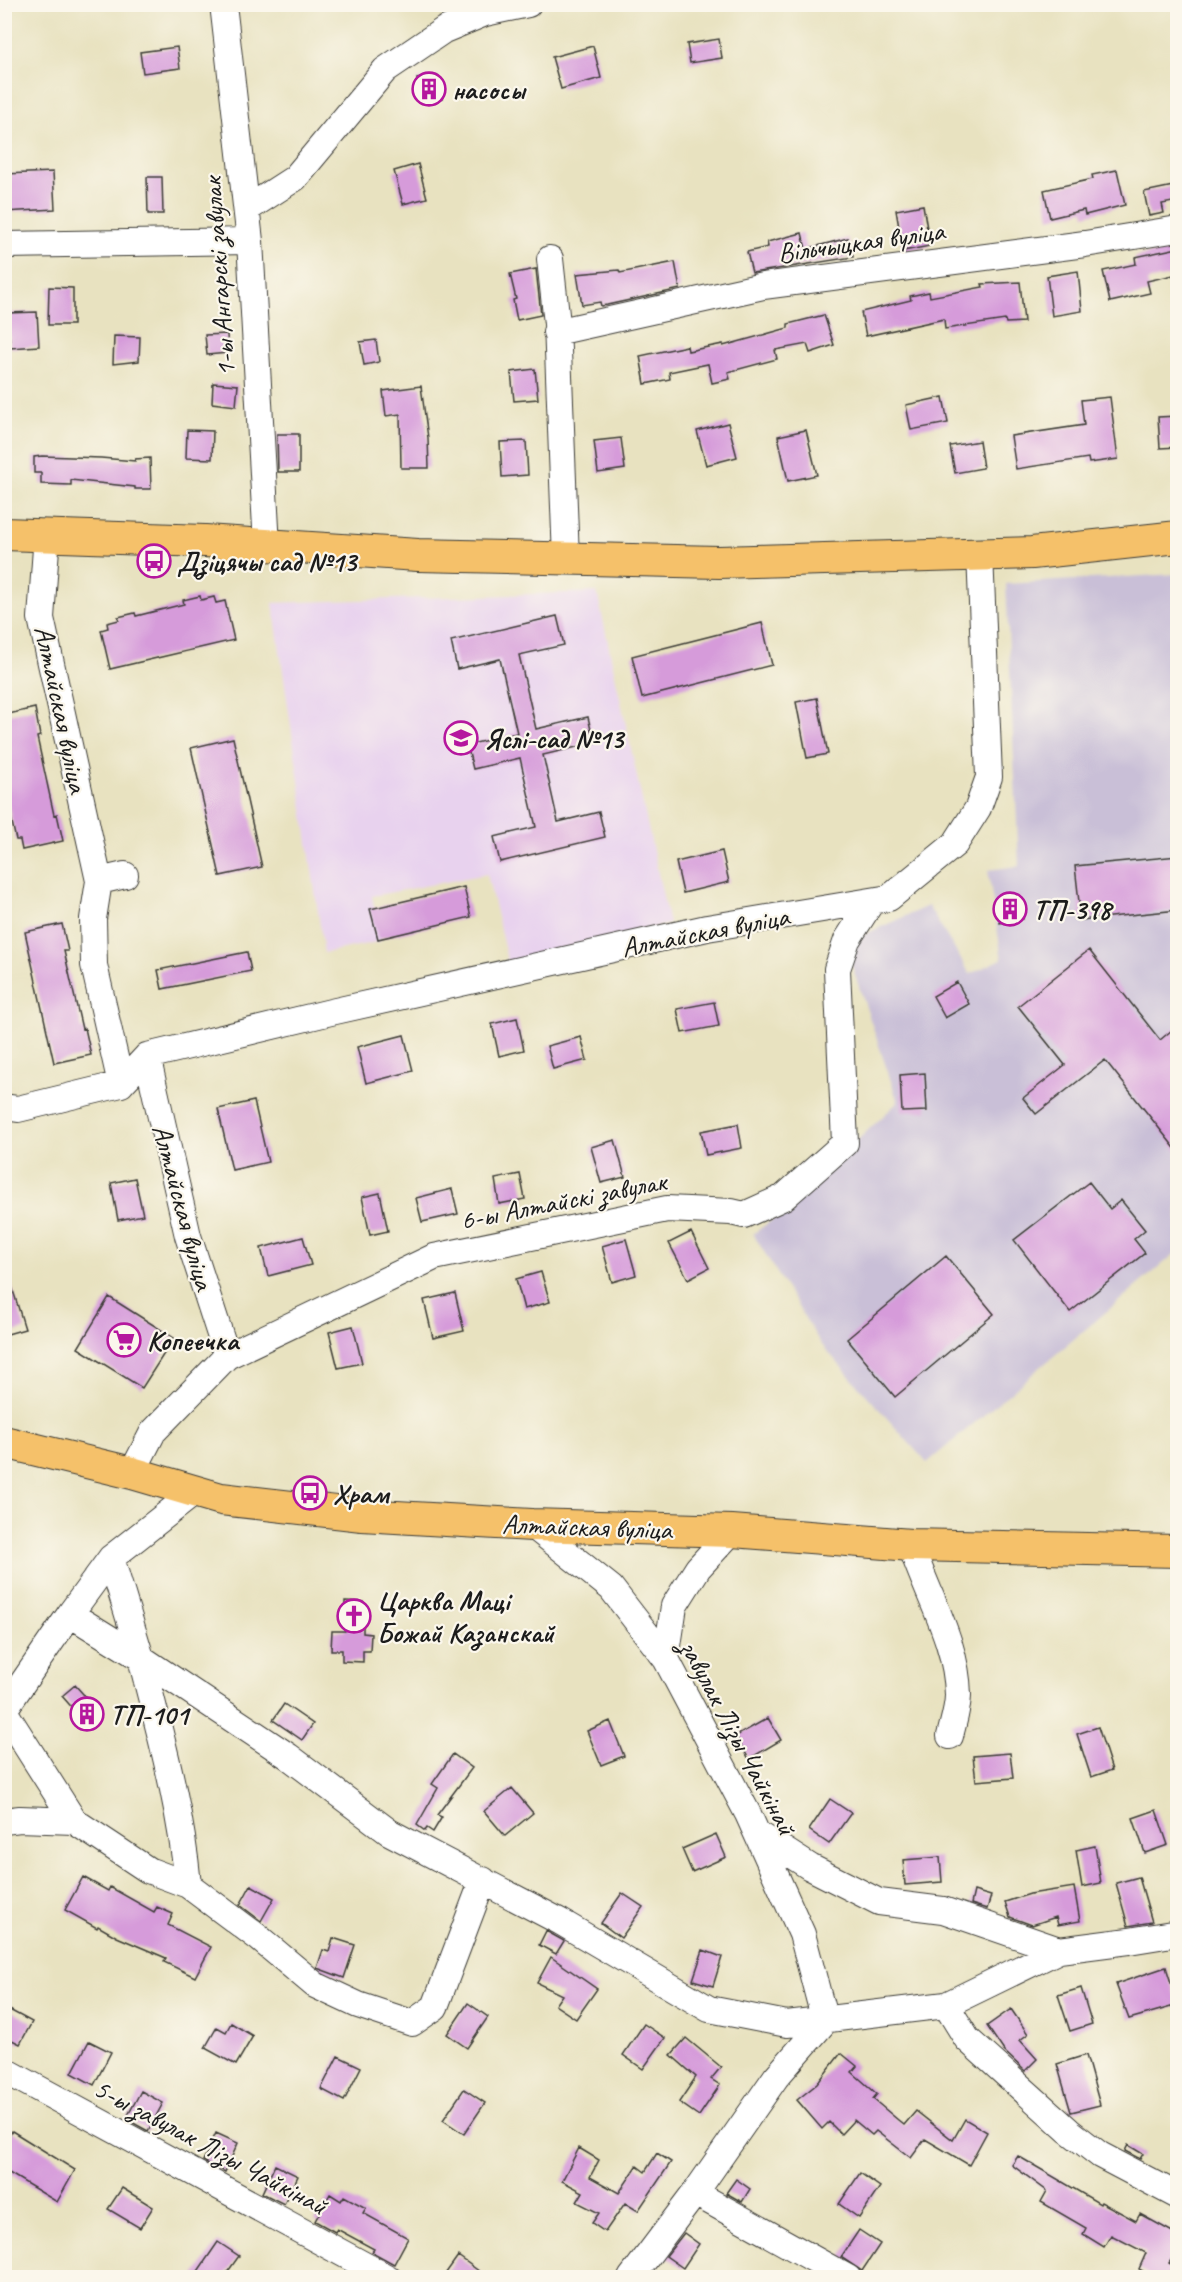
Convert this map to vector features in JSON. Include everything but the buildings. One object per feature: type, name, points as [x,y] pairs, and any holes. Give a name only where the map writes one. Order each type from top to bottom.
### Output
[{"type":"main road","points":[[4,534],[205,540],[418,555],[719,562],[1032,553],[1178,537]]},
{"type":"main road","name":"Алтайская вуліца","points":[[4,1442],[132,1473],[221,1499],[362,1515],[532,1525],[732,1531],[911,1545],[1178,1551]]},
{"type":"street","name":"1-ы Ангарскі завулак","points":[[223,4],[250,241],[267,546]]},
{"type":"street","points":[[247,209],[295,178],[385,70],[444,30],[488,9],[528,4]]},
{"type":"street","name":"Вільчыцкая вуліца","points":[[556,332],[763,286],[1085,244],[1178,229]]},
{"type":"street","points":[[4,244],[250,241]]},
{"type":"street","points":[[550,259],[556,332],[566,559]]},
{"type":"street","name":"Алтайская вуліца","points":[[46,534],[42,618],[99,881],[93,919],[94,965],[121,1084]]},
{"type":"street","name":"Алтайская вуліца","points":[[227,1356],[188,1236],[147,1056],[331,1012],[707,928],[890,898],[956,844],[978,808],[989,777],[980,553]]},
{"type":"street","points":[[99,881],[125,876]]},
{"type":"street","name":"6-ы Алтайскі завулак","points":[[132,1473],[153,1432],[227,1356],[434,1257],[667,1209],[731,1212],[744,1215],[784,1197],[845,1143],[837,969],[847,940],[872,901]]},
{"type":"street","points":[[4,1107],[18,1109],[121,1084],[147,1056]]},
{"type":"street","points":[[195,1492],[111,1558],[4,1711],[74,1821],[148,1870],[188,1885],[259,1938],[315,1985],[358,2005],[412,2023],[435,2007],[483,1880]]},
{"type":"street","name":"завулак Лізы Чайкінай","points":[[532,1525],[611,1588],[666,1659],[757,1833],[802,1934],[825,2021]]},
{"type":"street","points":[[666,1659],[674,1606],[698,1568],[732,1531]]},
{"type":"street","points":[[911,1545],[920,1574],[946,1633],[955,1666],[958,1697],[950,1736]]},
{"type":"street","points":[[111,1558],[141,1658],[173,1789],[184,1841],[188,1885]]},
{"type":"street","points":[[70,1614],[141,1658],[288,1756],[389,1832],[561,1922],[709,2008],[787,2024],[946,2005],[1059,1950],[1178,1933]]},
{"type":"street","points":[[4,1821],[20,1819],[74,1821]]},
{"type":"street","points":[[757,1833],[810,1867],[879,1902],[943,1910],[1059,1950]]},
{"type":"street","points":[[946,2005],[967,2039],[1069,2131],[1100,2155],[1178,2196]]},
{"type":"street","points":[[631,2277],[695,2193],[776,2077],[825,2021]]},
{"type":"street","name":"5-ы завулак Лізы Чайкінай","points":[[4,2070],[388,2277]]},
{"type":"street","points":[[695,2193],[848,2277]]},
{"type":"shaded area","points":[[1177,574],[1177,1252],[927,1463],[821,1344],[753,1234],[775,1218],[898,1102],[849,957],[852,940],[928,906],[970,974],[1002,959],[988,870],[1019,866],[1006,584]]},
{"type":"shaded area","name":"Яслі-сад №13","points":[[597,592],[669,924],[508,964],[487,874],[372,896],[381,941],[324,953],[273,603]]},
{"type":"place","name":"насосы","points":[[429,89]]},
{"type":"place","name":"Дзіцячы сад №13","points":[[154,561]]},
{"type":"place","name":"Яслі-сад №13","points":[[461,738]]},
{"type":"place","name":"ТП-398","points":[[1010,909]]},
{"type":"place","name":"Копеечка","points":[[124,1340]]},
{"type":"place","name":"Храм","points":[[310,1493]]},
{"type":"place","name":"Царква Маці Божай Казанскай","points":[[354,1616]]},
{"type":"place","name":"ТП-101","points":[[87,1714]]}]
